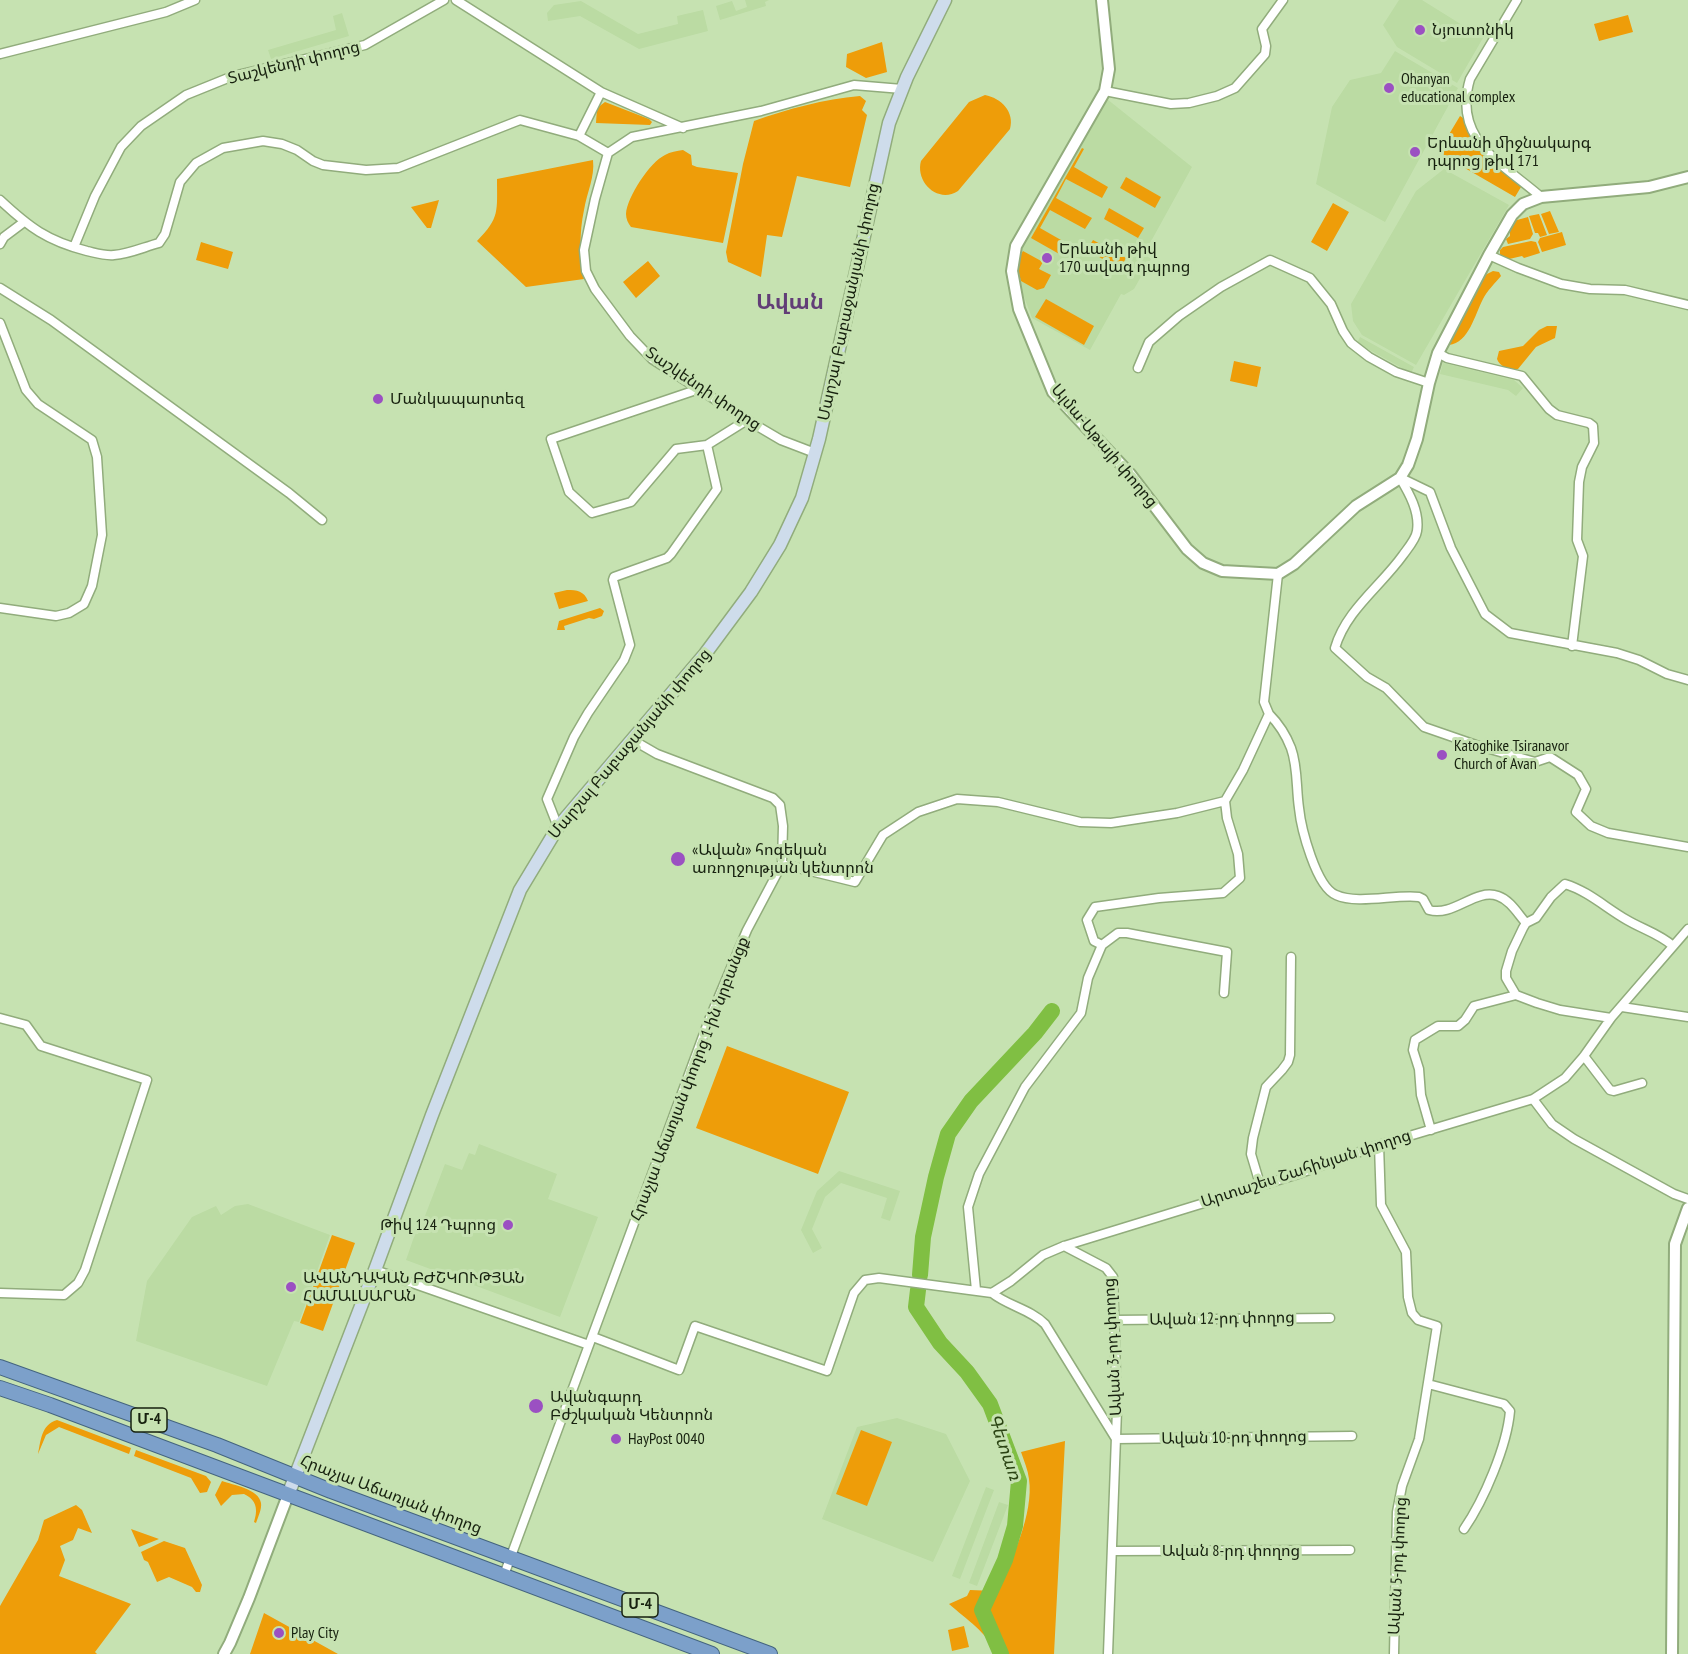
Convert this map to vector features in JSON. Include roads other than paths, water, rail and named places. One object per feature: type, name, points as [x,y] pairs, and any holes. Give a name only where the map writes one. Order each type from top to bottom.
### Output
[{"type":"highway","name":"Հրաչյա Աճառյան փողոց","points":[[1,1365],[770,1654]]},
{"type":"highway","name":"Մ-4","points":[[0,1388],[712,1654]]},
{"type":"main road","name":"Մարշալ Բաբաջանյանի փողոց","points":[[288,1495],[520,890],[558,827],[705,654],[751,592],[780,546],[802,498],[815,453],[889,123],[902,89],[945,0]]},
{"type":"street","points":[[0,54],[165,12],[195,0]]},
{"type":"street","name":"Տաշկենդի փողոց","points":[[74,248],[95,196],[121,147],[141,126],[177,101],[186,95],[234,76],[365,45],[444,0]]},
{"type":"street","points":[[456,0],[601,92],[684,128]]},
{"type":"street","name":"Ալմա-Աթայի փողոց","points":[[1102,0],[1109,69],[1105,92],[1016,246],[1012,272],[1020,309],[1053,392],[1130,474],[1187,549],[1203,563],[1222,571],[1278,574]]},
{"type":"street","points":[[1105,92],[1171,104],[1188,103],[1217,96],[1235,88],[1265,54],[1266,46],[1262,29],[1283,0]]},
{"type":"street","points":[[1517,0],[1470,79],[1467,90],[1467,115],[1469,126],[1480,146],[1541,197]]},
{"type":"street","points":[[0,200],[24,222],[47,238],[74,248],[117,255],[159,243],[165,234],[180,182],[196,163],[224,148],[263,141],[282,144],[297,150],[323,165],[366,170],[398,168],[520,120],[579,136],[608,153],[632,137],[760,111],[854,85],[902,89]]},
{"type":"street","points":[[579,136],[601,92]]},
{"type":"street","name":"Տաշկենդի փողոց","points":[[608,153],[585,239],[586,271],[595,289],[630,336],[652,359],[781,440],[815,453]]},
{"type":"street","points":[[1526,923],[1512,906],[1495,895],[1476,898],[1439,912],[1428,910],[1423,899],[1419,897],[1366,899],[1345,897],[1331,892],[1326,886],[1314,864],[1302,825],[1292,749],[1281,726],[1269,714],[1264,702],[1278,574],[1294,564],[1356,506],[1401,478],[1417,439],[1438,353],[1489,255],[1512,215],[1523,204],[1541,197],[1649,187],[1688,177]]},
{"type":"street","points":[[0,244],[4,237],[24,222]]},
{"type":"street","points":[[1489,255],[1561,284],[1590,289],[1625,290],[1688,305]]},
{"type":"street","points":[[1138,368],[1149,342],[1179,315],[1221,287],[1270,260],[1310,278],[1331,304],[1351,343],[1396,372],[1429,383]]},
{"type":"street","points":[[0,288],[51,320],[279,486],[322,520]]},
{"type":"street","points":[[0,323],[26,390],[38,404],[92,440],[98,457],[102,535],[92,586],[84,604],[69,613],[56,616],[0,608]]},
{"type":"street","points":[[1438,353],[1447,358],[1522,376],[1549,409],[1557,415],[1593,426],[1594,443],[1582,467],[1579,482],[1577,540],[1583,556],[1572,646]]},
{"type":"street","points":[[699,389],[551,439],[569,492],[592,513],[631,502],[676,449],[707,445],[747,420]]},
{"type":"street","points":[[558,827],[548,799],[574,737],[624,660],[630,645],[619,608],[614,577],[667,558],[717,489],[707,445]]},
{"type":"street","points":[[1401,478],[1430,492],[1454,554],[1485,614],[1510,633],[1617,653],[1639,660],[1667,674],[1688,680]]},
{"type":"street","points":[[1401,478],[1414,506],[1417,530],[1414,540],[1388,575],[1349,617],[1335,648],[1367,677],[1386,688],[1424,727],[1535,762],[1550,757],[1578,775],[1586,789],[1575,812],[1591,826],[1608,833],[1688,847]]},
{"type":"street","points":[[1102,945],[1094,941],[1087,920],[1095,907],[1139,900],[1223,893],[1240,878],[1238,854],[1227,818],[1225,801],[1243,770],[1269,714]]},
{"type":"street","points":[[631,739],[657,754],[773,798],[780,805],[783,826],[782,864],[855,882],[883,835],[918,812],[957,799],[998,802],[1080,822],[1111,823],[1178,813],[1225,801]]},
{"type":"street","name":"Հրաչյա Աճառյան փողոց 1-ին նրբանցք","points":[[504,1575],[709,1020],[747,930],[782,864]]},
{"type":"street","points":[[1516,995],[1509,985],[1506,971],[1512,951],[1526,923],[1536,918],[1551,897],[1565,884],[1597,900],[1673,945]]},
{"type":"street","name":"Արտաշես Շահինյան փողոց","points":[[992,1293],[1043,1255],[1064,1246],[1533,1099],[1565,1078],[1611,1018],[1688,930]]},
{"type":"street","points":[[976,1290],[968,1207],[979,1174],[1025,1087],[1080,1013],[1088,978],[1102,945],[1118,933],[1127,933],[1227,952],[1224,993]]},
{"type":"street","points":[[1260,1184],[1251,1147],[1266,1087],[1282,1070],[1290,1055],[1291,957]]},
{"type":"street","points":[[1431,1130],[1421,1095],[1419,1069],[1413,1050],[1415,1040],[1438,1026],[1458,1026],[1474,1006],[1516,995],[1560,1010],[1611,1018]]},
{"type":"street","points":[[1622,1007],[1688,1017]]},
{"type":"street","points":[[0,1018],[26,1024],[41,1046],[147,1080],[85,1270],[78,1283],[64,1295],[0,1293]]},
{"type":"street","points":[[1584,1056],[1610,1090],[1614,1091],[1642,1083]]},
{"type":"street","points":[[1533,1099],[1552,1124],[1574,1139],[1674,1194],[1688,1199]]},
{"type":"street","name":"Ավան 5-րդ փողոց","points":[[1380,1146],[1381,1204],[1406,1252],[1408,1297],[1412,1313],[1418,1320],[1437,1326],[1419,1439],[1402,1486],[1397,1512],[1394,1654]]},
{"type":"street","points":[[1672,1654],[1675,1244],[1688,1208]]},
{"type":"street","name":"Ավան 3-րդ փողոց","points":[[1064,1246],[1111,1272],[1113,1281],[1117,1410],[1108,1654]]},
{"type":"street","points":[[375,1270],[679,1370],[695,1326],[827,1371],[854,1293],[865,1280],[879,1278],[992,1293]]},
{"type":"street","name":"Ավան 3-րդ փողոց","points":[[992,1293],[1005,1303],[1036,1316],[1045,1324],[1116,1439]]},
{"type":"street","name":"Ավան 12-րդ փողոց","points":[[1113,1320],[1330,1318]]},
{"type":"street","points":[[1428,1384],[1504,1404],[1510,1411],[1498,1461],[1464,1529]]},
{"type":"street","name":"Ավան 10-րդ փողոց","points":[[1116,1439],[1352,1436]]},
{"type":"street","name":"Մարշալ Բաբաջանյանի փողոց","points":[[224,1654],[249,1598],[288,1495]]},
{"type":"street","name":"Ավան 8-րդ փողոց","points":[[1112,1551],[1350,1550]]},
{"type":"waterway","name":"Գետառ","points":[[920,1275],[923,1237],[948,1134],[971,1101],[1035,1033],[1052,1011]]},
{"type":"waterway","name":"Գետառ","points":[[918,1290],[916,1307],[940,1343],[967,1372],[990,1404],[1019,1481],[1015,1526],[1005,1560],[982,1610],[1001,1654]]},
{"type":"place","name":"Նյուտոնիկ","points":[[1420,30]]},
{"type":"place","name":"Ohanyan educational complex","points":[[1389,88]]},
{"type":"place","name":"Երևանի միջնակարգ դպրոց թիվ 171","points":[[1415,152]]},
{"type":"place","name":"Երևանի թիվ 170 ավագ դպրոց","points":[[1047,258]]},
{"type":"place","name":"Մանկապարտեզ","points":[[378,399]]},
{"type":"place","name":"Katoghike Tsiranavor Church of Avan","points":[[1442,755]]},
{"type":"place","name":"«Ավան» հոգեկան առողջության կենտրոն","points":[[678,859]]},
{"type":"place","name":"Թիվ 124 Դպրոց","points":[[508,1225]]},
{"type":"place","name":"ԱՎԱՆԴԱԿԱՆ ԲԺՇԿՈՒԹՅԱՆ ՀԱՄԱԼՍԱՐԱՆ","points":[[291,1287]]},
{"type":"place","name":"Ավանգարդ Բժշկական Կենտրոն","points":[[536,1406]]},
{"type":"place","name":"HayPost 0040","points":[[616,1439]]},
{"type":"place","name":"Play City","points":[[279,1633]]},
{"type":"district","name":"Ավան","points":[[790,303]]}]
